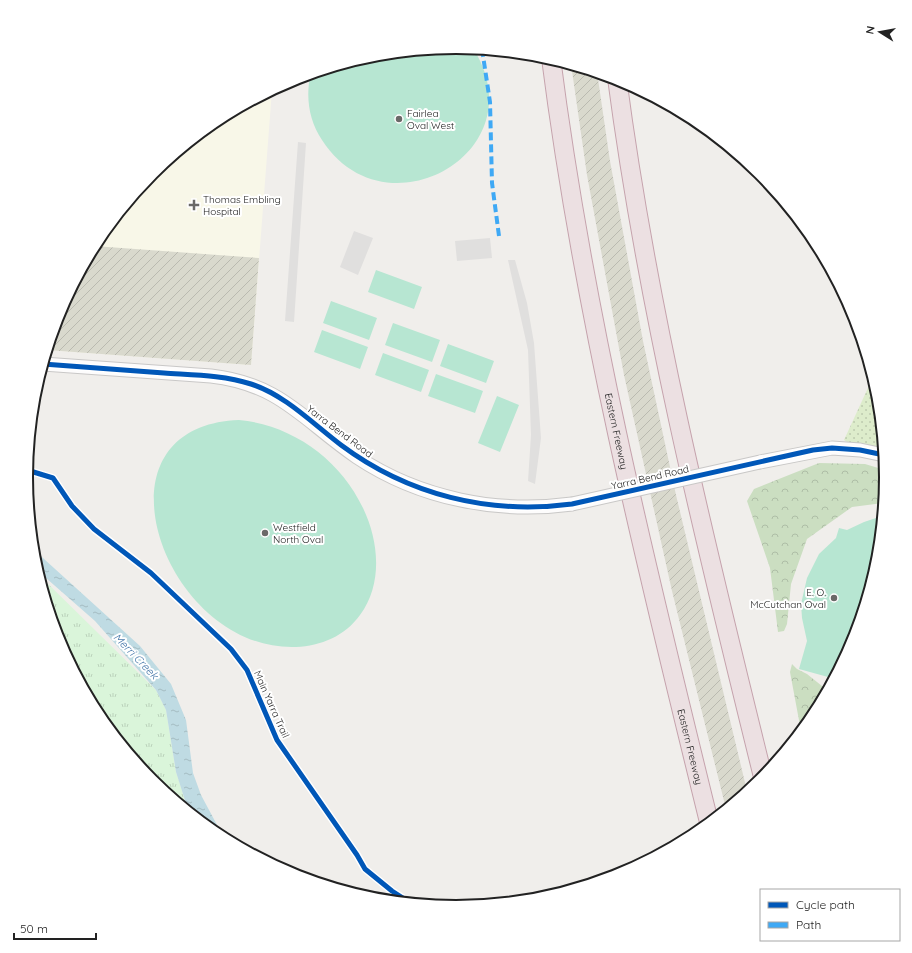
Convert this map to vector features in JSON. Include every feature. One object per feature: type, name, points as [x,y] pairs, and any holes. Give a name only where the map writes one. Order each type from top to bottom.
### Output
[{"type":"highway","name":"Eastern Freeway","points":[[552,65],[567,172],[593,321],[648,567],[708,816]]},
{"type":"highway","points":[[618,86],[648,275],[708,551],[761,769]]},
{"type":"street","name":"Yarra Bend Road","points":[[48,364],[211,376],[238,380],[252,384],[277,396],[357,457],[399,480],[419,489],[457,500],[496,506],[538,507],[572,504],[760,462],[832,448],[860,450],[878,455]]},
{"type":"shaded area","points":[[572,70],[598,78],[610,161],[643,341],[676,495],[746,785],[725,803],[672,591],[624,375],[587,175]]},
{"type":"shaded area","name":"Thomas Embling Hospital","points":[[272,96],[251,365],[52,350],[65,315],[90,265],[104,241],[138,198],[177,158],[198,141],[245,110]]},
{"type":"shaded area","points":[[298,142],[306,143],[294,322],[285,321]]},
{"type":"shaded area","points":[[354,231],[373,238],[358,275],[340,267]]},
{"type":"shaded area","points":[[490,238],[492,258],[457,261],[455,241]]},
{"type":"shaded area","points":[[101,246],[259,258],[251,365],[52,350],[65,315],[77,289]]},
{"type":"shaded area","points":[[508,260],[515,260],[527,303],[534,343],[541,438],[535,484],[528,481],[531,435],[528,350]]},
{"type":"green space","name":"Fairlea Oval West","points":[[428,54],[475,54],[488,86],[486,120],[471,149],[446,170],[415,181],[381,182],[349,168],[322,140],[311,117],[308,99],[309,80],[320,76],[347,68],[401,57]]},
{"type":"green space","points":[[376,270],[422,287],[414,309],[368,292]]},
{"type":"green space","points":[[331,301],[377,318],[369,340],[323,323]]},
{"type":"green space","points":[[393,323],[440,340],[432,362],[385,345]]},
{"type":"green space","points":[[322,330],[368,347],[360,369],[314,352]]},
{"type":"green space","points":[[448,344],[494,361],[486,383],[440,366]]},
{"type":"green space","points":[[383,353],[429,370],[421,392],[375,375]]},
{"type":"green space","points":[[436,374],[483,391],[475,413],[428,396]]},
{"type":"green space","points":[[869,385],[878,454],[860,450],[844,440]]},
{"type":"green space","points":[[497,396],[519,405],[500,452],[478,443]]},
{"type":"green space","name":"Westfield North Oval","points":[[239,420],[259,423],[278,429],[295,437],[328,460],[353,490],[363,508],[373,534],[376,562],[375,576],[367,603],[360,615],[347,629],[323,642],[314,645],[296,647],[250,639],[210,614],[179,579],[160,538],[154,496],[164,459],[191,432]]},
{"type":"green space","points":[[819,463],[865,464],[879,468],[878,504],[852,507],[807,539],[791,584],[787,624],[784,631],[778,632],[770,568],[747,501],[754,489]]},
{"type":"green space","name":"E. O. McCutchan Oval","points":[[877,518],[871,559],[865,586],[847,638],[828,677],[799,669],[807,641],[802,618],[801,604],[807,578],[819,554],[836,538],[839,528],[847,530]]},
{"type":"green space","points":[[46,582],[156,690],[166,710],[176,772],[185,802],[157,776],[120,734],[104,712],[77,664],[65,638]]},
{"type":"green space","points":[[792,664],[823,687],[800,724],[790,672]]},
{"type":"water","name":"Merri Creek","points":[[41,556],[140,646],[171,684],[186,720],[193,773],[201,795],[217,825],[185,802],[176,772],[166,710],[156,690],[95,621],[45,577]]},
{"type":"marked path","points":[[483,54],[490,102],[492,183],[499,236]]},
{"type":"cycle path","points":[[48,364],[208,376],[251,384],[287,402],[341,445],[394,477],[422,489],[450,497],[480,503],[541,507],[572,504],[813,450],[832,448],[860,450],[878,454]]},
{"type":"cycle path","name":"Main Yarra Trail","points":[[33,472],[53,478],[72,506],[94,529],[151,573],[231,649],[247,670],[277,740],[357,855],[365,869],[399,896]]},
{"type":"place","name":"Fairlea Oval West","points":[[399,119]]},
{"type":"place","name":"Thomas Embling Hospital","points":[[194,205]]},
{"type":"place","name":"Westfield North Oval","points":[[265,533]]},
{"type":"place","name":"E. O. McCutchan Oval","points":[[834,598]]}]
